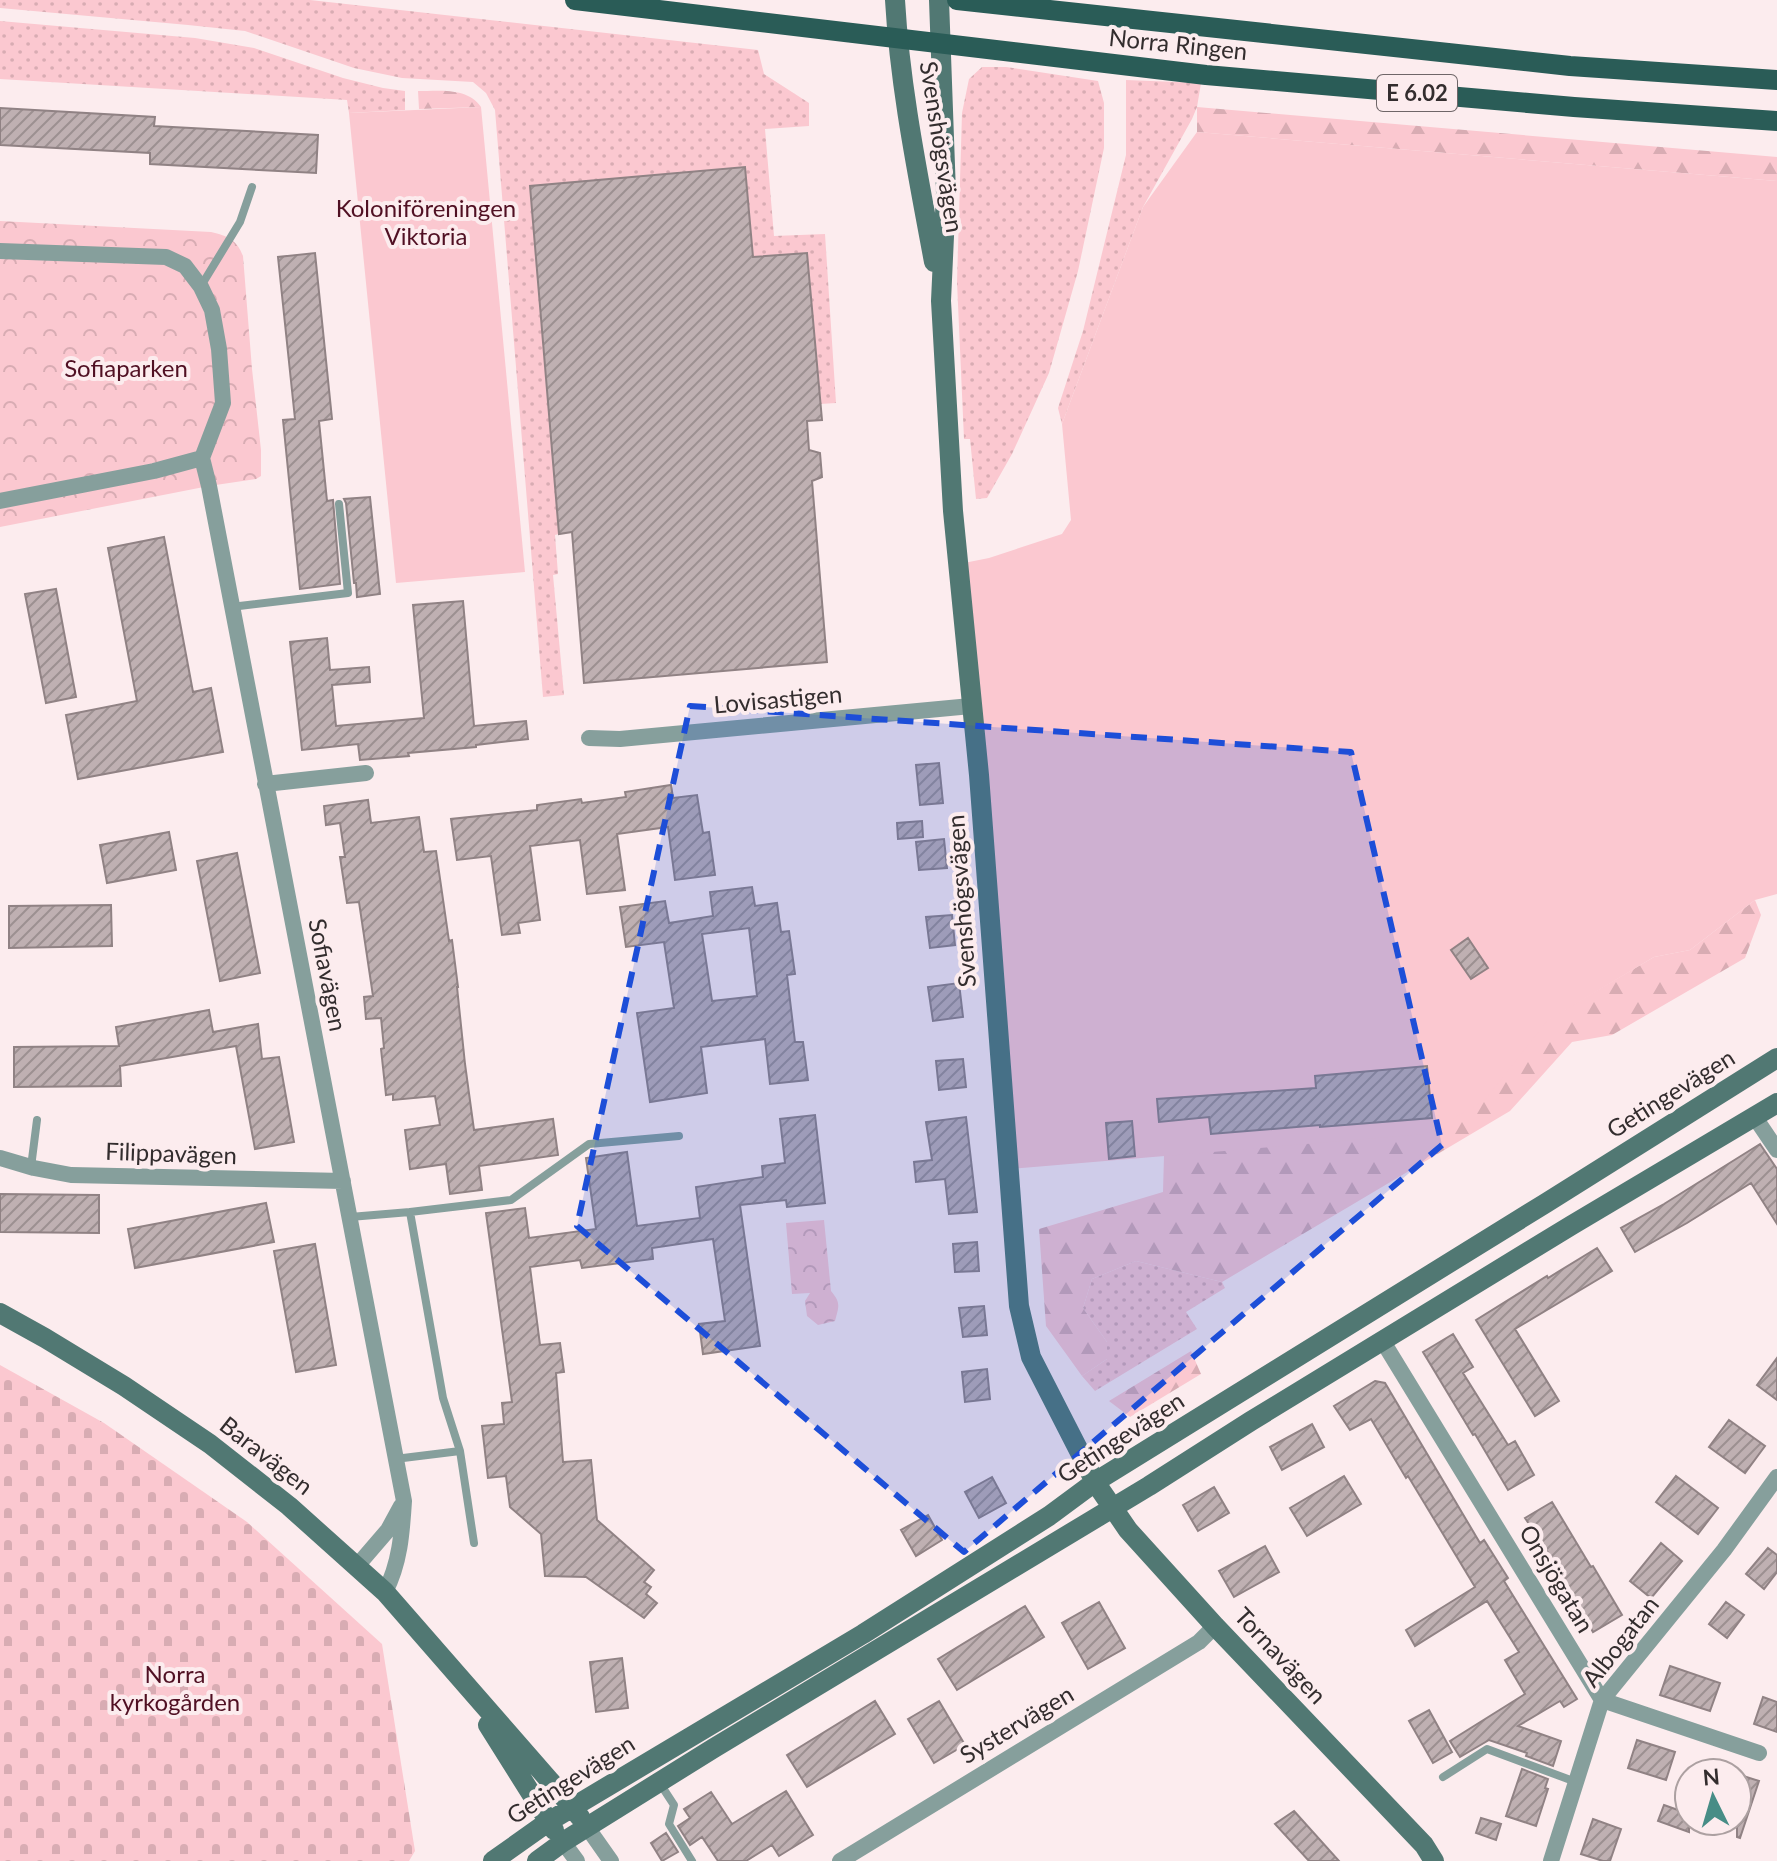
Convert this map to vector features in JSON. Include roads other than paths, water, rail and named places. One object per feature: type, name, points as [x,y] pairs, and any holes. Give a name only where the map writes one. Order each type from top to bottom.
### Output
[{"type":"main road","name":"Norra Ringen","points":[[575,0],[1206,75],[1777,121]]},
{"type":"main road","name":"Svenshögsvägen","points":[[895,0],[897,37],[914,149],[941,301]]},
{"type":"main road","name":"Svenshögsvägen","points":[[939,0],[946,193],[941,301],[953,511],[979,775],[1019,1306],[1031,1357],[1095,1482]]},
{"type":"main road","name":"Norra Ringen","points":[[957,0],[1570,66],[1777,80]]},
{"type":"main road","name":"Getingevägen","points":[[493,1861],[548,1822],[863,1634],[1049,1516],[1095,1482],[1777,1058]]},
{"type":"main road","name":"Getingevägen","points":[[537,1861],[659,1782],[1112,1508],[1382,1340],[1777,1103]]},
{"type":"main road","name":"Baravägen","points":[[0,1313],[124,1386],[210,1444],[269,1489],[357,1566],[385,1592],[573,1807],[587,1827]]},
{"type":"main road","name":"Tornavägen","points":[[1095,1482],[1128,1530],[1424,1845],[1434,1861]]},
{"type":"main road","name":"Baravägen","points":[[464,1684],[563,1842]]},
{"type":"street","points":[[0,251],[166,257],[185,266],[201,287],[212,310],[223,403],[202,458],[154,471],[0,501]]},
{"type":"street","name":"Sofiavägen","points":[[202,458],[404,1501],[401,1546],[385,1592]]},
{"type":"street","name":"Lovisastigen","points":[[589,738],[620,739],[971,706]]},
{"type":"street","points":[[265,784],[366,773]]},
{"type":"street","points":[[1754,1116],[1777,1150]]},
{"type":"street","name":"Filippavägen","points":[[0,1158],[31,1167],[82,1175],[343,1181]]},
{"type":"street","name":"Onsjögatan","points":[[1382,1340],[1602,1700]]},
{"type":"street","name":"Albogatan","points":[[1551,1861],[1602,1700],[1724,1550],[1777,1477]]},
{"type":"street","points":[[357,1566],[388,1530],[404,1501]]},
{"type":"street","name":"Systervägen","points":[[840,1861],[1199,1642],[1215,1626]]},
{"type":"street","points":[[1602,1700],[1759,1753]]},
{"type":"street","name":"Baravägen","points":[[587,1827],[611,1861]]},
{"type":"street","name":"Baravägen","points":[[563,1842],[577,1861]]},
{"type":"lane","points":[[201,287],[240,222],[252,187]]},
{"type":"lane","points":[[231,607],[348,593],[339,504]]},
{"type":"lane","points":[[31,1167],[37,1120]]},
{"type":"lane","points":[[350,1217],[511,1200],[589,1144],[679,1136]]},
{"type":"lane","points":[[410,1212],[443,1398],[460,1451],[474,1543]]},
{"type":"lane","points":[[395,1459],[460,1451]]},
{"type":"lane","points":[[1443,1777],[1487,1749],[1576,1782]]},
{"type":"lane","points":[[659,1782],[674,1805],[669,1824],[692,1861]]},
{"type":"park label","name":"Koloniföreningen Viktoria","points":[[426,223]]},
{"type":"park label","name":"Sofiaparken","points":[[126,369]]},
{"type":"park label","name":"Norra kyrkogården","points":[[175,1689]]}]
